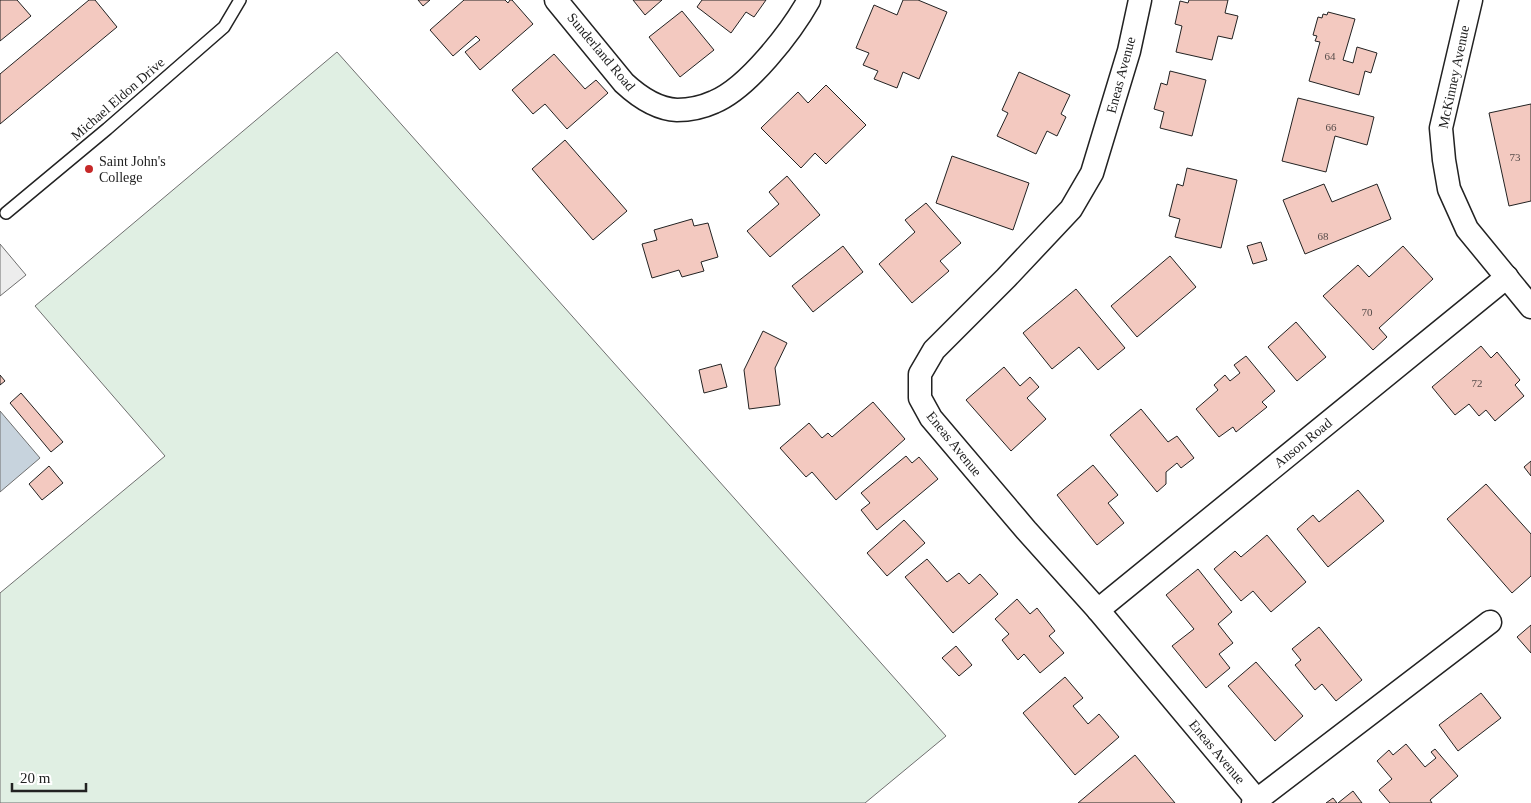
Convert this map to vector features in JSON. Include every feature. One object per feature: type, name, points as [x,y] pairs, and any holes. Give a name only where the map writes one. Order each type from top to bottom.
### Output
[{"type":"street","name":"Sunderland Road","points":[[556,0],[624,83],[637,95],[655,105],[676,110],[694,108],[715,102],[736,88],[779,45],[809,0]]},
{"type":"street","name":"Eneas Avenue","points":[[1140,0],[1129,51],[1092,173],[1071,210],[934,350],[920,374],[920,398],[931,418],[1026,530],[1098,610],[1255,801],[1490,622]]},
{"type":"street","name":"McKinney Avenue","points":[[1471,0],[1441,128],[1449,188],[1467,229],[1531,307]]},
{"type":"street","name":"Anson Road","points":[[1098,610],[1507,277]]},
{"type":"lane","name":"Michael Eldon Drive","points":[[6,213],[107,130],[224,27],[240,0]]},
{"type":"green space","points":[[337,52],[946,736],[865,803],[0,803],[0,593],[165,456],[35,306]]},
{"type":"shaded area","points":[[0,244],[26,275],[0,296]]},
{"type":"shaded area","points":[[0,411],[40,458],[0,492]]},
{"type":"building","points":[[0,0],[17,0],[31,16],[0,41]]},
{"type":"building","points":[[89,0],[95,0],[117,27],[0,124],[0,74]]},
{"type":"building","points":[[418,0],[430,0],[423,6]]},
{"type":"building","points":[[464,0],[505,0],[508,3],[512,0],[533,24],[480,70],[465,52],[480,40],[476,36],[453,56],[430,30]]},
{"type":"building","points":[[633,0],[662,0],[645,15]]},
{"type":"building","points":[[702,0],[766,0],[754,17],[746,12],[731,33],[697,7]]},
{"type":"building","points":[[903,0],[918,0],[947,12],[919,79],[903,72],[897,88],[874,79],[878,71],[863,65],[869,53],[856,48],[874,5],[897,15]]},
{"type":"building","points":[[1189,0],[1228,0],[1225,13],[1238,16],[1232,39],[1218,36],[1212,60],[1176,52],[1182,26],[1175,24],[1180,1],[1188,3]]},
{"type":"building","points":[[682,11],[714,50],[680,77],[649,37]]},
{"type":"building","points":[[1328,12],[1355,19],[1343,60],[1353,63],[1357,47],[1377,53],[1371,73],[1365,71],[1359,95],[1309,81],[1320,42],[1315,41],[1317,36],[1313,35],[1318,17],[1322,18],[1323,14],[1327,15]]},
{"type":"building","points":[[554,54],[585,89],[596,80],[608,93],[567,129],[545,104],[533,114],[512,90]]},
{"type":"building","points":[[1170,71],[1206,80],[1192,136],[1160,128],[1164,112],[1154,109],[1161,83],[1167,85]]},
{"type":"building","points":[[1019,72],[1070,95],[1061,114],[1066,117],[1057,136],[1047,131],[1036,154],[997,136],[1008,113],[1002,110]]},
{"type":"building","points":[[826,85],[866,125],[826,164],[815,153],[801,168],[761,128],[798,92],[808,103]]},
{"type":"building","points":[[1298,98],[1374,117],[1367,145],[1335,136],[1326,172],[1282,161]]},
{"type":"building","points":[[1531,104],[1531,201],[1509,206],[1489,113]]},
{"type":"building","points":[[565,140],[627,211],[593,240],[532,169]]},
{"type":"building","points":[[952,156],[1029,183],[1013,230],[936,203]]},
{"type":"building","points":[[1187,168],[1237,180],[1221,248],[1175,237],[1180,219],[1169,216],[1177,184],[1183,186]]},
{"type":"building","points":[[787,176],[820,215],[770,257],[747,231],[779,204],[769,192]]},
{"type":"building","points":[[1324,184],[1332,202],[1377,184],[1391,219],[1305,254],[1283,200]]},
{"type":"building","points":[[926,203],[961,243],[940,261],[949,271],[912,303],[879,264],[915,232],[905,220]]},
{"type":"building","points":[[692,219],[694,226],[708,223],[718,257],[701,262],[704,271],[682,277],[679,270],[652,278],[642,244],[657,240],[654,230]]},
{"type":"building","points":[[1261,242],[1267,260],[1253,264],[1247,246]]},
{"type":"building","points":[[843,246],[863,272],[813,312],[792,286]]},
{"type":"building","points":[[1403,246],[1433,279],[1379,328],[1387,337],[1373,350],[1323,296],[1358,265],[1369,277]]},
{"type":"building","points":[[1170,256],[1196,287],[1137,337],[1111,306]]},
{"type":"building","points":[[1076,289],[1125,348],[1098,370],[1079,347],[1052,369],[1023,333]]},
{"type":"building","points":[[1296,322],[1326,357],[1297,381],[1268,347]]},
{"type":"building","points":[[763,331],[787,343],[775,368],[780,405],[749,409],[744,370]]},
{"type":"building","points":[[1481,346],[1491,358],[1497,352],[1520,380],[1515,385],[1524,396],[1495,421],[1486,410],[1479,416],[1469,404],[1455,415],[1432,387]]},
{"type":"building","points":[[1246,356],[1275,391],[1262,402],[1267,407],[1236,432],[1233,427],[1219,437],[1196,409],[1218,390],[1214,385],[1225,375],[1230,381],[1240,373],[1234,365]]},
{"type":"building","points":[[721,364],[727,387],[704,393],[699,370]]},
{"type":"building","points":[[1004,367],[1020,386],[1030,377],[1039,387],[1027,398],[1046,419],[1011,451],[966,400]]},
{"type":"building","points":[[0,375],[5,381],[0,385]]},
{"type":"building","points":[[21,393],[63,442],[51,452],[10,403]]},
{"type":"building","points":[[873,402],[905,439],[836,500],[812,472],[806,477],[780,448],[809,423],[822,438],[828,433],[832,437]]},
{"type":"building","points":[[1141,409],[1168,442],[1177,436],[1194,458],[1181,468],[1177,463],[1166,472],[1166,484],[1157,492],[1110,435]]},
{"type":"building","points":[[906,456],[912,463],[919,457],[938,479],[877,530],[861,510],[870,503],[861,493]]},
{"type":"building","points":[[1531,461],[1531,476],[1524,467]]},
{"type":"building","points":[[1093,465],[1118,495],[1108,503],[1124,523],[1097,545],[1057,495]]},
{"type":"building","points":[[49,466],[63,483],[42,500],[29,484]]},
{"type":"building","points":[[1486,484],[1531,534],[1531,576],[1512,593],[1447,519]]},
{"type":"building","points":[[1358,490],[1384,521],[1328,567],[1297,529],[1313,515],[1319,522]]},
{"type":"building","points":[[904,520],[925,543],[887,576],[867,553]]},
{"type":"building","points":[[1267,535],[1306,582],[1271,612],[1253,591],[1241,601],[1214,569],[1235,551],[1241,557]]},
{"type":"building","points":[[927,559],[947,582],[959,573],[969,584],[980,574],[998,594],[953,633],[905,577]]},
{"type":"building","points":[[1198,569],[1232,612],[1218,624],[1233,643],[1219,654],[1230,668],[1206,688],[1172,646],[1194,629],[1166,595]]},
{"type":"building","points":[[1017,599],[1030,614],[1037,608],[1055,631],[1049,636],[1064,653],[1040,673],[1024,654],[1018,660],[1002,640],[1009,634],[995,619]]},
{"type":"building","points":[[1531,625],[1531,653],[1517,637]]},
{"type":"building","points":[[1319,627],[1362,680],[1336,701],[1322,684],[1315,690],[1295,665],[1301,660],[1292,649]]},
{"type":"building","points":[[956,646],[972,665],[959,676],[942,658]]},
{"type":"building","points":[[1256,662],[1303,716],[1275,741],[1228,686]]},
{"type":"building","points":[[1065,677],[1083,698],[1073,706],[1088,724],[1099,714],[1119,737],[1075,775],[1023,713]]},
{"type":"building","points":[[1481,693],[1501,718],[1458,751],[1439,725]]},
{"type":"building","points":[[1406,744],[1425,767],[1436,758],[1431,752],[1435,749],[1458,776],[1430,800],[1432,803],[1390,803],[1379,790],[1392,779],[1377,761],[1389,750],[1393,755]]},
{"type":"building","points":[[1135,755],[1175,803],[1078,803]]},
{"type":"building","points":[[1353,791],[1362,803],[1338,803]]},
{"type":"building","points":[[1333,798],[1337,803],[1326,803]]},
{"type":"place","name":"Saint John's College","points":[[89,169]]}]
